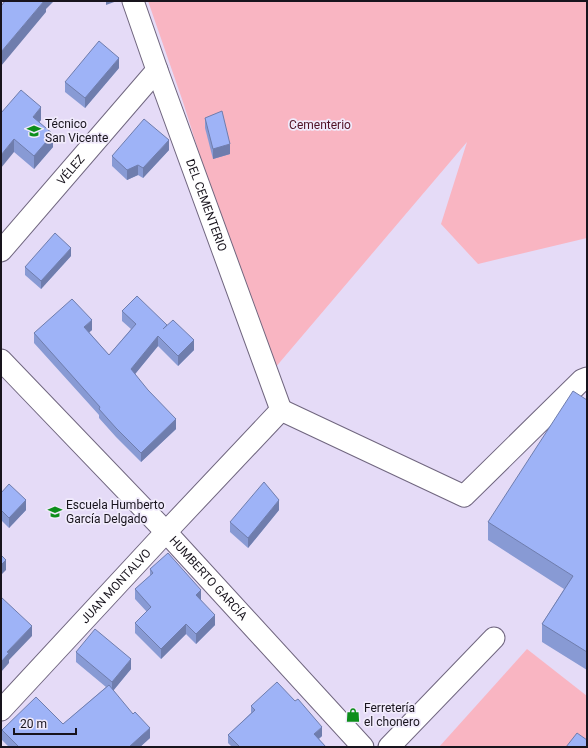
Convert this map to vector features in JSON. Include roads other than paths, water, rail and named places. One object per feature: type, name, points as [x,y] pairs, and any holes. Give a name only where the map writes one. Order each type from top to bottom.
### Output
[{"type":"street","name":"DEL CEMENTERIO","points":[[133,1],[281,410]]},
{"type":"street","name":"VÉLEZ","points":[[1,251],[157,70]]},
{"type":"street","name":"HUMBERTO GARCÍA","points":[[1,360],[166,532],[363,747]]},
{"type":"street","points":[[281,410],[464,496],[582,380],[587,378]]},
{"type":"street","name":"JUAN MONTALVO","points":[[1,710],[281,410]]},
{"type":"street","points":[[389,747],[494,638]]},
{"type":"place","name":"Técnico San Vicente","points":[[34,131]]},
{"type":"place","name":"Escuela Humberto García Delgado","points":[[55,512]]},
{"type":"place","name":"Ferretería el chonero","points":[[353,715]]},
{"type":"park label","name":"Cementerio","points":[[320,125]]}]
